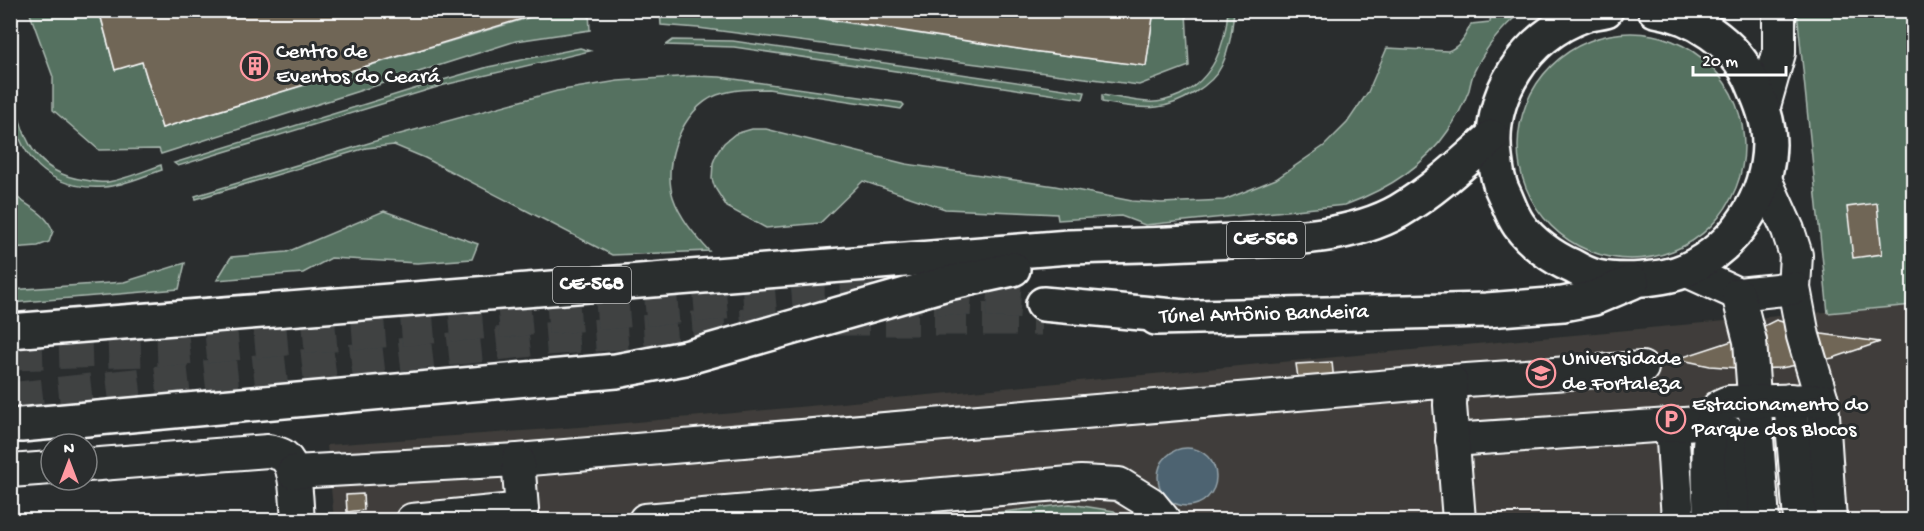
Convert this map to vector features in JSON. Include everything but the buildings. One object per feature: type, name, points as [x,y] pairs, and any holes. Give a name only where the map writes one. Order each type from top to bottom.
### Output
[{"type":"main road","points":[[1593,12],[1548,33],[1520,62],[1500,98],[1492,137],[1498,183],[1519,225],[1553,258],[1595,277],[1636,280],[1685,270],[1722,247],[1750,213],[1765,179],[1769,143],[1764,106],[1744,66],[1713,34],[1673,13],[1655,10]]},
{"type":"main road","name":"CE-568","points":[[10,332],[1069,247],[1174,245],[1286,238],[1357,228],[1398,211],[1444,180],[1492,137]]},
{"type":"main road","points":[[21,425],[616,371],[685,358],[944,284],[1010,269],[1076,263],[1174,245]]},
{"type":"main road","name":"Túnel Antônio Bandeira","points":[[1042,311],[1185,317],[1487,310],[1563,304],[1594,298],[1636,280]]},
{"type":"street","points":[[1764,106],[1779,53],[1779,10]]},
{"type":"street","points":[[1733,520],[1766,404],[1803,336],[1794,288],[1796,255],[1788,230],[1765,179]]},
{"type":"street","points":[[1685,270],[1738,294],[1794,288]]},
{"type":"street","points":[[1738,294],[1766,404],[1800,520]]},
{"type":"street","points":[[293,472],[518,460],[1451,381],[1642,368]]},
{"type":"street","points":[[1451,381],[1452,440],[1459,520]]},
{"type":"street","points":[[1452,440],[1672,425],[1766,404]]},
{"type":"street","points":[[1710,520],[1710,443],[1766,404]]},
{"type":"street","points":[[1749,520],[1766,404]]},
{"type":"street","points":[[1763,520],[1766,404]]},
{"type":"street","points":[[1766,404],[1781,520]]},
{"type":"street","points":[[1766,404],[1814,520]]},
{"type":"street","points":[[1766,404],[1830,520]]},
{"type":"street","points":[[1672,425],[1678,520]]},
{"type":"street","points":[[99,464],[268,451],[282,455],[293,472],[298,520]]},
{"type":"street","points":[[412,520],[524,515],[518,460]]},
{"type":"street","points":[[10,471],[39,469]]},
{"type":"street","points":[[645,520],[1081,482],[1119,484],[1150,503],[1164,520]]},
{"type":"path","points":[[1079,514],[1082,520]]},
{"type":"shaded area","name":"Universidade de Fortaleza","points":[[1913,305],[1913,520],[334,520],[327,445],[593,426]]},
{"type":"green space","points":[[29,11],[99,11],[115,69],[142,62],[162,128],[551,11],[589,11],[590,30],[516,41],[161,154],[159,149],[99,150],[53,110],[53,77]]},
{"type":"green space","points":[[660,11],[770,11],[1146,66],[1154,11],[1192,11],[1186,13],[1189,66],[1139,85],[661,25]]},
{"type":"green space","points":[[1228,11],[1234,11],[1227,52],[1218,72],[1203,87],[1185,98],[1157,107],[1136,107],[1102,102],[1102,95],[1142,101],[1161,101],[1180,95],[1192,88],[1216,60],[1224,36]]},
{"type":"green space","points":[[1491,11],[1522,11],[1502,30],[1485,52],[1474,73],[1460,111],[1448,131],[1427,156],[1403,176],[1345,205],[1145,225],[1121,216],[1058,220],[1057,214],[945,209],[863,181],[820,223],[766,228],[727,207],[712,179],[713,163],[724,143],[735,134],[752,129],[766,129],[906,164],[1055,186],[1132,201],[1162,203],[1224,200],[1276,179],[1324,146],[1347,123],[1368,92],[1387,48],[1448,51],[1465,36],[1471,24],[1490,22]]},
{"type":"green space","points":[[1797,11],[1913,11],[1913,305],[1828,313]]},
{"type":"green space","points":[[1631,33],[1664,38],[1674,42],[1694,52],[1711,66],[1725,83],[1735,103],[1739,113],[1744,146],[1739,179],[1735,189],[1725,209],[1711,226],[1694,240],[1674,250],[1664,254],[1631,259],[1598,254],[1588,250],[1568,240],[1551,226],[1537,209],[1527,189],[1523,179],[1518,146],[1523,113],[1527,103],[1537,83],[1551,66],[1568,52],[1588,42],[1598,38]]},
{"type":"green space","points":[[673,40],[733,41],[1085,92],[1083,99],[734,47],[666,45]]},
{"type":"green space","points":[[580,48],[590,51],[444,85],[178,166],[174,163],[488,67]]},
{"type":"green space","points":[[693,76],[720,77],[904,105],[901,109],[768,89],[730,92],[717,95],[705,102],[685,124],[678,138],[670,169],[670,183],[673,197],[684,219],[709,251],[612,255],[425,158],[394,145],[366,148],[196,199],[195,196],[382,139],[557,91],[618,81]]},
{"type":"green space","points":[[11,86],[25,134],[40,159],[52,169],[66,176],[102,182],[121,179],[161,165],[162,170],[126,183],[104,187],[81,186],[62,181],[46,172],[33,160],[23,145],[16,127]]},
{"type":"green space","points":[[10,191],[45,218],[53,231],[49,242],[38,246],[11,248]]},
{"type":"green space","points":[[384,211],[478,244],[472,259],[417,263],[331,258],[303,273],[217,280],[231,257],[287,252]]},
{"type":"green space","points":[[185,263],[179,289],[11,303],[11,290],[124,282]]},
{"type":"green space","points":[[1070,504],[1114,511],[1124,520],[936,520]]},
{"type":"water","points":[[1181,448],[1193,448],[1208,456],[1216,471],[1216,483],[1208,498],[1193,506],[1181,506],[1166,498],[1158,483],[1158,471],[1166,456]]},
{"type":"tunnel","points":[[10,354],[183,349],[822,295],[898,295],[1043,304]]},
{"type":"tunnel","points":[[836,319],[1041,319]]},
{"type":"tunnel","points":[[10,399],[532,340],[788,321]]},
{"type":"place","name":"Centro de Eventos do Ceará","points":[[255,66]]},
{"type":"place","name":"Universidade de Fortaleza","points":[[1541,373]]},
{"type":"place","name":"Estacionamento do Parque dos Blocos","points":[[1671,419]]}]
